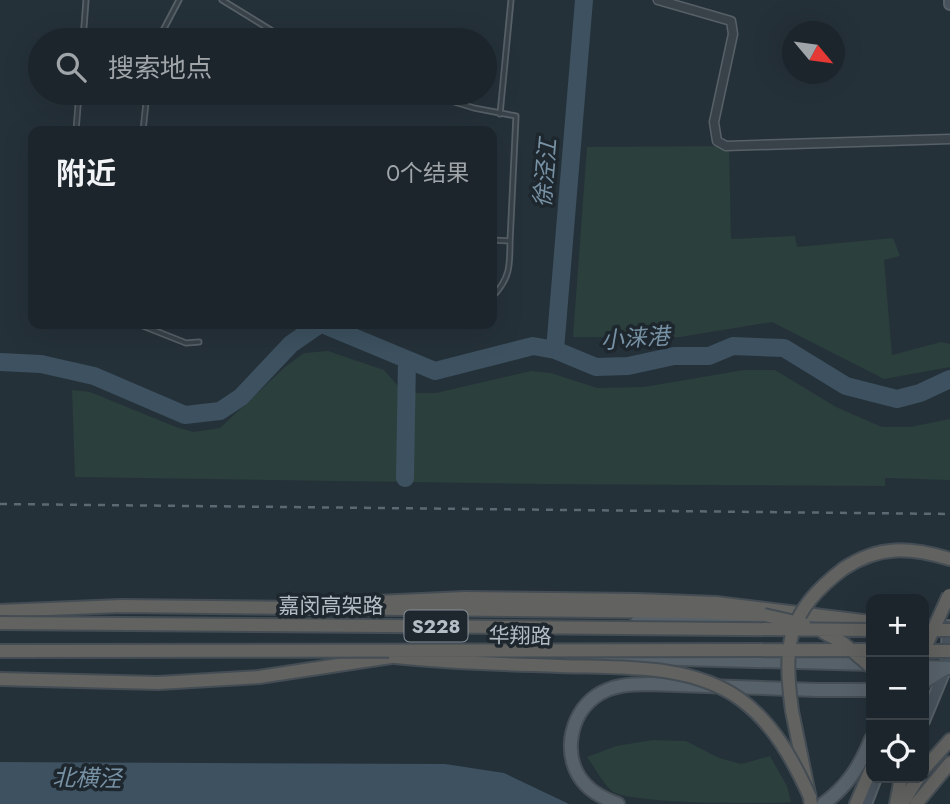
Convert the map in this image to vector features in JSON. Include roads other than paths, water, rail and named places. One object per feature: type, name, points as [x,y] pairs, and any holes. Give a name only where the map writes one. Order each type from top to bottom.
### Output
[{"type":"highway","points":[[811,801],[788,682],[789,644],[800,612],[826,582],[858,559],[876,552],[894,549],[950,559]]},
{"type":"highway","points":[[929,640],[950,594]]},
{"type":"highway","points":[[318,608],[429,598],[716,603],[866,622]]},
{"type":"highway","points":[[0,611],[121,606],[764,615],[785,618],[828,634],[866,660]]},
{"type":"highway","name":"嘉闵高架路","points":[[0,625],[866,630]]},
{"type":"highway","points":[[929,628],[949,628]]},
{"type":"highway","points":[[325,650],[425,660],[635,669],[678,674],[710,682],[739,698],[772,731],[796,765],[811,801]]},
{"type":"highway","name":"嘉闵高架路","points":[[0,651],[866,650]]},
{"type":"highway","points":[[929,651],[950,652]]},
{"type":"highway","points":[[0,679],[158,683],[259,677],[414,653]]},
{"type":"highway","points":[[929,763],[950,740]]},
{"type":"highway","points":[[916,804],[950,763]]},
{"type":"highway","points":[[856,804],[866,781]]},
{"type":"highway","points":[[896,804],[900,783]]},
{"type":"highway","points":[[902,804],[915,783]]},
{"type":"main road","name":"华翔路","points":[[0,625],[301,627],[737,621],[866,623]]},
{"type":"main road","points":[[924,720],[948,668],[949,628]]},
{"type":"main road","name":"华翔路","points":[[0,645],[866,665]]},
{"type":"main road","points":[[929,667],[948,668]]},
{"type":"main road","points":[[929,679],[948,668]]},
{"type":"main road","points":[[618,804],[595,793],[578,774],[573,762],[571,733],[582,711],[597,695],[624,685],[637,684],[866,690]]},
{"type":"main road","points":[[823,804],[845,785],[866,749]]},
{"type":"main road","points":[[866,804],[874,783]]},
{"type":"main road","points":[[889,804],[899,783]]},
{"type":"street","points":[[658,0],[731,21],[733,34],[714,122],[717,141],[726,146],[950,139]]},
{"type":"lane","points":[[84,28],[86,0]]},
{"type":"lane","points":[[164,28],[179,0]]},
{"type":"lane","points":[[222,0],[268,28]]},
{"type":"lane","points":[[500,114],[512,0]]},
{"type":"lane","points":[[76,126],[78,105]]},
{"type":"lane","points":[[144,126],[146,105]]},
{"type":"lane","points":[[468,105],[516,116],[507,278],[497,291]]},
{"type":"lane","points":[[497,240],[510,241]]},
{"type":"lane","points":[[150,329],[178,341],[199,342]]},
{"type":"water","name":"北横泾","points":[[0,762],[445,764],[504,773],[569,804],[0,804]]},
{"type":"waterway","name":"徐泾江","points":[[555,350],[584,0]]},
{"type":"waterway","name":"小涞港","points":[[0,362],[41,364],[94,376],[185,415],[220,411],[241,397],[291,344],[313,329]]},
{"type":"waterway","name":"小涞港","points":[[334,329],[435,371],[533,346],[555,350],[596,367],[628,366],[674,356],[709,356],[733,346],[784,348],[846,386],[897,399],[920,393],[950,379]]},
{"type":"waterway","points":[[405,478],[407,360]]},
{"type":"railway","points":[[0,504],[950,514]]}]
